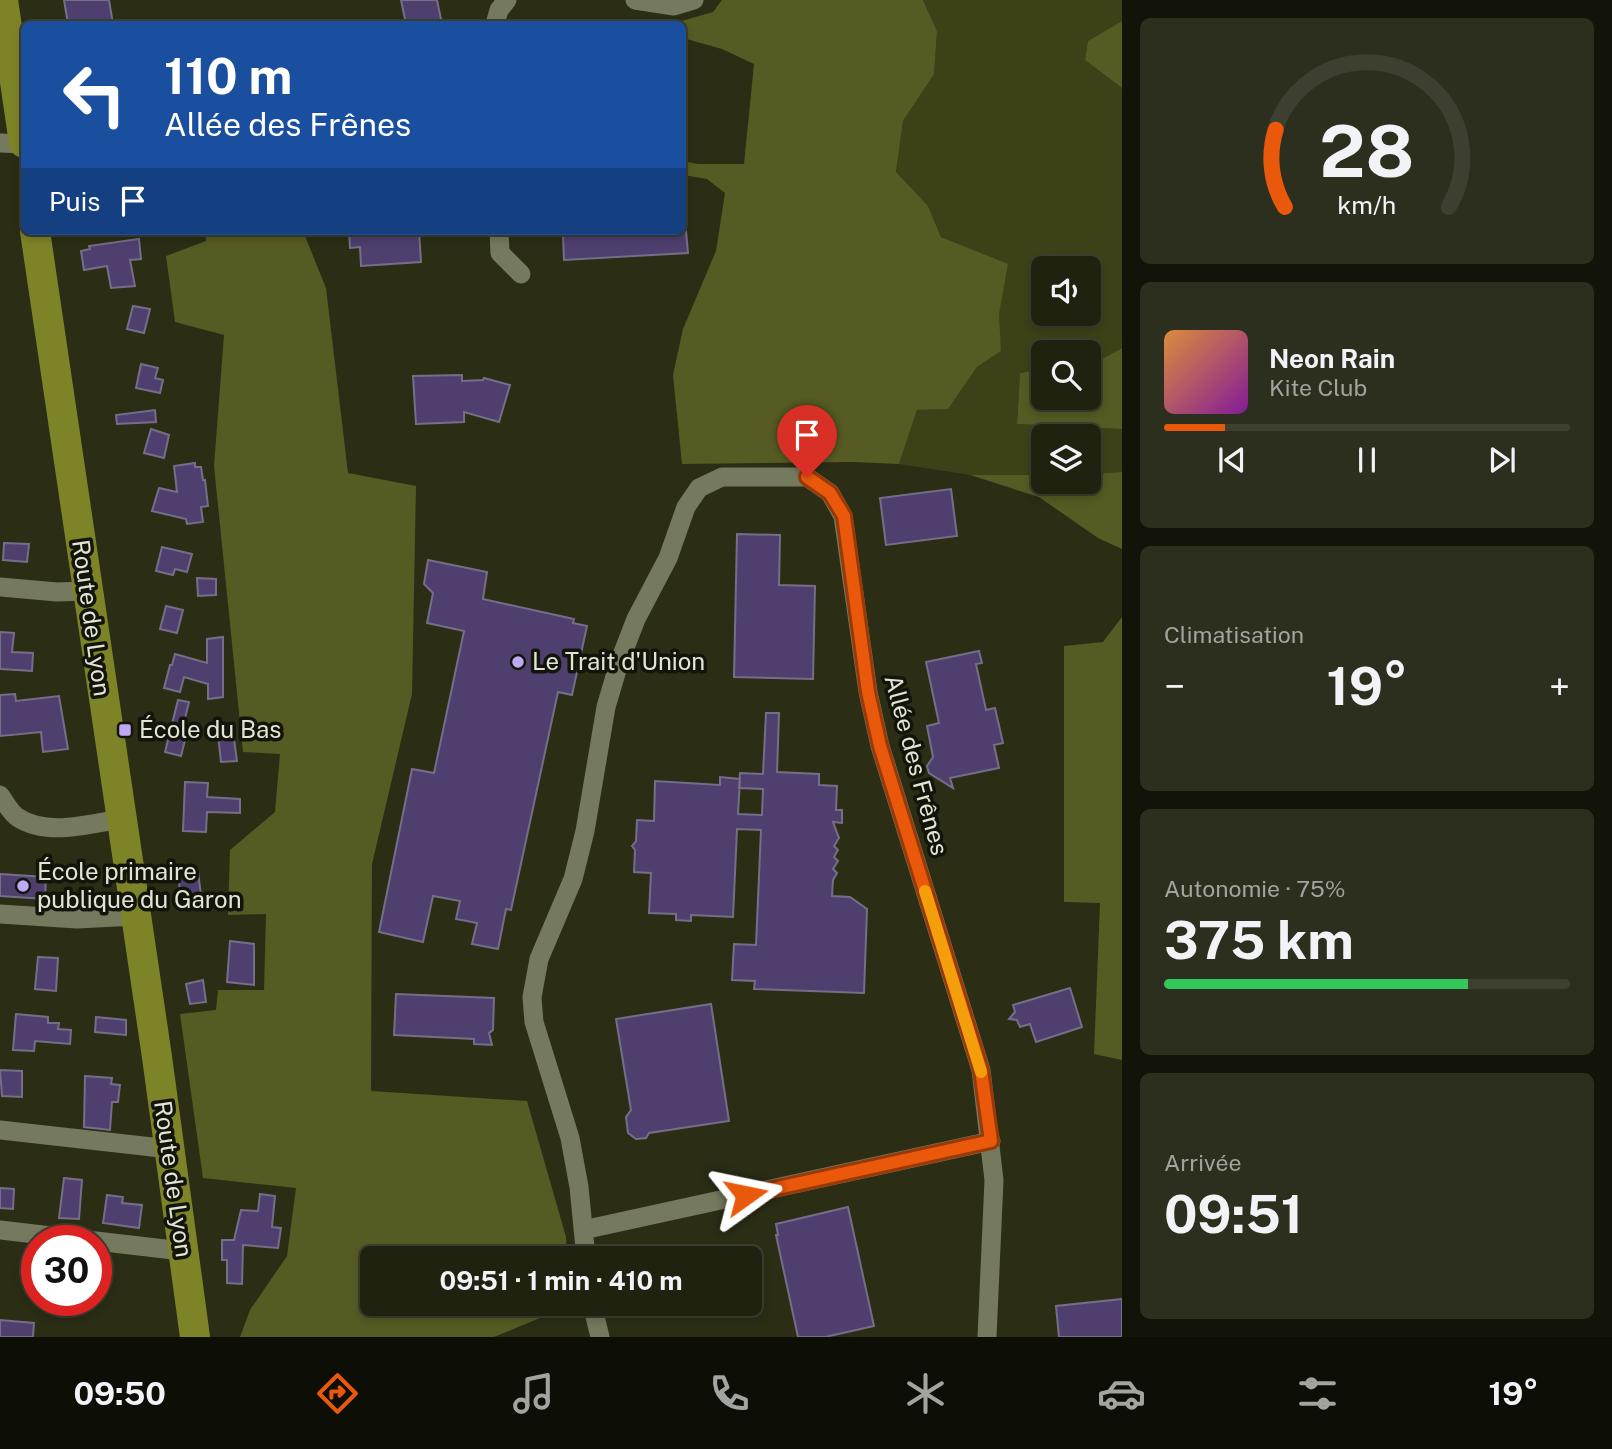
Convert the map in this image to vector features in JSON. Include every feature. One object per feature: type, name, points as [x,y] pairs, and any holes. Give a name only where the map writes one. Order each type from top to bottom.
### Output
[{"type":"main road","points":[[3,0],[10,144]]},
{"type":"main road","name":"Route de Lyon","points":[[36,235],[170,1149],[195,1337]]},
{"type":"street","points":[[496,21],[499,10],[507,0]]},
{"type":"street","points":[[635,0],[674,6],[694,0]]},
{"type":"street","points":[[499,235],[500,253],[521,274]]},
{"type":"street","name":"Allée des Frênes","points":[[583,1230],[579,1187],[569,1138],[534,1023],[532,997],[538,959],[573,878],[585,831],[606,707],[619,663],[636,619],[668,558],[686,507],[699,488],[722,477],[807,477],[830,493],[844,516],[868,692],[880,746],[981,1070],[994,1180],[987,1337]]},
{"type":"street","points":[[0,587],[57,592],[87,591]]},
{"type":"street","points":[[0,794],[15,816],[36,826],[59,828],[121,819]]},
{"type":"street","points":[[0,914],[77,919],[135,916]]},
{"type":"street","points":[[0,1130],[170,1149]]},
{"type":"street","points":[[585,1246],[583,1230],[991,1141]]},
{"type":"street","points":[[0,1230],[21,1232]]},
{"type":"street","points":[[112,1243],[182,1251]]},
{"type":"street","points":[[595,1316],[600,1337]]},
{"type":"green space","points":[[722,0],[923,0],[937,31],[934,74],[903,121],[896,172],[928,206],[941,237],[1008,264],[999,314],[1001,351],[977,367],[948,409],[917,410],[899,464],[682,464],[673,375],[683,329],[716,251],[725,193],[707,179],[686,176],[686,162],[744,164],[754,64],[722,49],[686,39],[686,21],[682,21],[713,12]]},
{"type":"green space","points":[[923,0],[1122,0],[1122,21],[1088,41],[1085,60],[1122,88],[1122,348],[1101,359],[1101,340],[1031,340],[1031,371],[1020,373],[1017,424],[1031,425],[1031,475],[970,475],[899,464],[917,410],[948,409],[977,367],[1001,351],[998,314],[1008,265],[941,237],[928,206],[896,173],[903,121],[934,74],[937,31]]},
{"type":"green space","points":[[1122,21],[1122,88],[1085,60],[1088,41]]},
{"type":"green space","points":[[205,235],[305,235],[326,288],[348,473],[416,486],[412,694],[372,864],[371,1091],[527,1101],[566,1246],[360,1246],[360,1316],[545,1316],[494,1337],[240,1337],[250,1310],[287,1256],[296,1188],[203,1178],[180,1014],[216,1010],[218,990],[264,990],[266,914],[228,915],[230,850],[275,812],[280,754],[243,752],[214,466],[224,335],[175,322],[166,256],[206,241]]},
{"type":"green space","points":[[1122,348],[1122,429],[1101,428],[1101,424],[1017,424],[1020,373],[1031,371],[1031,410],[1101,410],[1102,359]]},
{"type":"green space","points":[[1101,428],[1122,429],[1122,472],[1101,473]]},
{"type":"green space","points":[[1122,472],[1122,549],[1098,538],[1039,497],[970,475],[1031,475],[1031,494],[1101,494],[1101,473]]},
{"type":"green space","points":[[1122,617],[1122,1060],[1094,1054],[1100,903],[1064,902],[1064,646],[1103,642]]},
{"type":"building","points":[[64,0],[109,0],[112,21],[68,21]]},
{"type":"building","points":[[401,0],[437,0],[441,21],[405,21]]},
{"type":"building","points":[[686,231],[688,253],[564,260],[563,235],[686,235]]},
{"type":"building","points":[[349,235],[419,235],[421,262],[361,266],[360,247],[350,248]]},
{"type":"building","points":[[139,239],[141,259],[130,260],[135,286],[111,288],[107,266],[84,270],[81,251],[90,249],[89,246]]},
{"type":"building","points":[[133,306],[150,309],[144,333],[127,329]]},
{"type":"building","points":[[141,364],[158,368],[155,378],[163,380],[160,393],[136,388]]},
{"type":"building","points":[[462,375],[462,381],[484,378],[510,385],[499,422],[464,412],[464,422],[416,424],[413,376]]},
{"type":"building","points":[[155,410],[156,422],[117,424],[116,415]]},
{"type":"building","points":[[151,429],[169,435],[164,458],[144,453]]},
{"type":"building","points":[[195,463],[195,467],[201,467],[205,480],[208,506],[201,507],[203,522],[187,524],[186,519],[152,511],[159,488],[177,492],[174,466]]},
{"type":"building","points":[[951,489],[957,536],[886,545],[880,498]]},
{"type":"building","points":[[737,534],[780,535],[779,585],[815,586],[813,679],[734,677]]},
{"type":"building","points":[[4,543],[29,544],[27,562],[3,560]]},
{"type":"building","points":[[162,547],[192,554],[187,572],[175,569],[173,575],[156,571]]},
{"type":"building","points":[[428,560],[487,572],[483,599],[574,619],[573,623],[587,626],[572,695],[558,692],[511,910],[506,909],[498,949],[472,944],[477,923],[456,919],[460,901],[433,896],[423,942],[379,932],[412,769],[434,773],[464,631],[427,623],[433,593],[424,584]]},
{"type":"building","points":[[197,578],[216,579],[216,595],[198,596]]},
{"type":"building","points":[[166,606],[183,610],[177,633],[160,629]]},
{"type":"building","points":[[0,632],[14,633],[12,652],[33,653],[32,671],[0,669]]},
{"type":"building","points":[[223,637],[223,697],[208,699],[208,684],[184,677],[180,692],[164,688],[175,654],[207,663],[207,639]]},
{"type":"building","points":[[979,651],[982,663],[976,664],[986,710],[995,708],[1003,743],[994,745],[999,768],[950,778],[953,788],[929,773],[927,766],[933,757],[927,726],[939,723],[926,662]]},
{"type":"building","points":[[15,694],[16,701],[59,696],[68,749],[43,752],[41,732],[0,736],[0,695]]},
{"type":"building","points":[[178,700],[189,702],[182,731],[187,732],[181,756],[165,752]]},
{"type":"building","points":[[766,713],[779,713],[777,772],[819,774],[819,785],[837,786],[836,810],[842,810],[842,823],[833,822],[839,838],[834,846],[838,850],[834,857],[838,861],[833,869],[837,873],[833,880],[832,896],[850,897],[867,909],[864,993],[754,989],[755,981],[732,980],[734,944],[756,945],[761,830],[737,829],[733,917],[691,915],[691,921],[676,920],[676,914],[649,913],[651,873],[634,872],[635,850],[632,846],[636,841],[637,820],[654,821],[655,781],[720,785],[720,777],[740,779],[740,773],[763,774]],"holes":[[[739,788],[763,789],[762,815],[738,814]]]},
{"type":"building","points":[[233,732],[237,761],[221,762],[218,734]]},
{"type":"building","points":[[185,782],[208,783],[207,797],[240,799],[240,813],[207,812],[206,832],[183,831]]},
{"type":"building","points":[[198,871],[202,904],[182,906],[178,874]]},
{"type":"building","name":"École primaire publique du Garon","points":[[0,874],[46,877],[45,899],[0,896]]},
{"type":"building","points":[[230,941],[254,944],[254,985],[227,982]]},
{"type":"building","points":[[38,957],[58,958],[56,991],[35,989]]},
{"type":"building","points":[[203,980],[206,1002],[190,1004],[186,984]]},
{"type":"building","points":[[1070,988],[1082,1027],[1036,1042],[1030,1024],[1020,1027],[1017,1020],[1009,1019],[1015,1012],[1013,1005]]},
{"type":"building","points":[[396,994],[494,998],[493,1030],[489,1033],[492,1045],[474,1044],[474,1039],[394,1035]]},
{"type":"building","points":[[711,1004],[729,1121],[649,1133],[646,1138],[636,1139],[628,1133],[626,1117],[631,1110],[616,1019]]},
{"type":"building","points":[[16,1014],[48,1017],[48,1023],[59,1023],[58,1029],[71,1030],[70,1044],[35,1041],[34,1051],[13,1050]]},
{"type":"building","points":[[96,1017],[126,1020],[126,1035],[95,1032]]},
{"type":"building","points":[[0,1070],[22,1071],[22,1097],[2,1096]]},
{"type":"building","points":[[85,1076],[112,1078],[111,1084],[120,1085],[118,1102],[112,1102],[110,1130],[84,1127]]},
{"type":"building","points":[[64,1178],[82,1180],[79,1219],[59,1218]]},
{"type":"building","points":[[0,1188],[14,1189],[13,1209],[0,1208]]},
{"type":"building","points":[[260,1194],[275,1196],[272,1227],[281,1228],[278,1248],[243,1245],[242,1284],[227,1283],[227,1260],[222,1260],[222,1240],[234,1240],[241,1210],[258,1211]]},
{"type":"building","points":[[107,1195],[123,1197],[122,1203],[142,1205],[139,1228],[103,1223]]},
{"type":"building","points":[[848,1207],[874,1326],[825,1337],[798,1337],[776,1235],[776,1224]]},
{"type":"building","points":[[1122,1299],[1122,1337],[1059,1337],[1056,1306]]},
{"type":"building","points":[[0,1320],[34,1323],[33,1337],[0,1337]]},
{"type":"slow traffic","points":[[925,891],[981,1072]]},
{"type":"place","name":"Le Trait d'Union","points":[[518,662]]},
{"type":"place","name":"École du Bas","points":[[125,730]]},
{"type":"place","name":"École primaire publique du Garon","points":[[23,886]]},
{"type":"route","points":[[746,1195],[991,1141],[981,1070],[880,746],[868,692],[844,516],[830,493],[807,477]]}]
